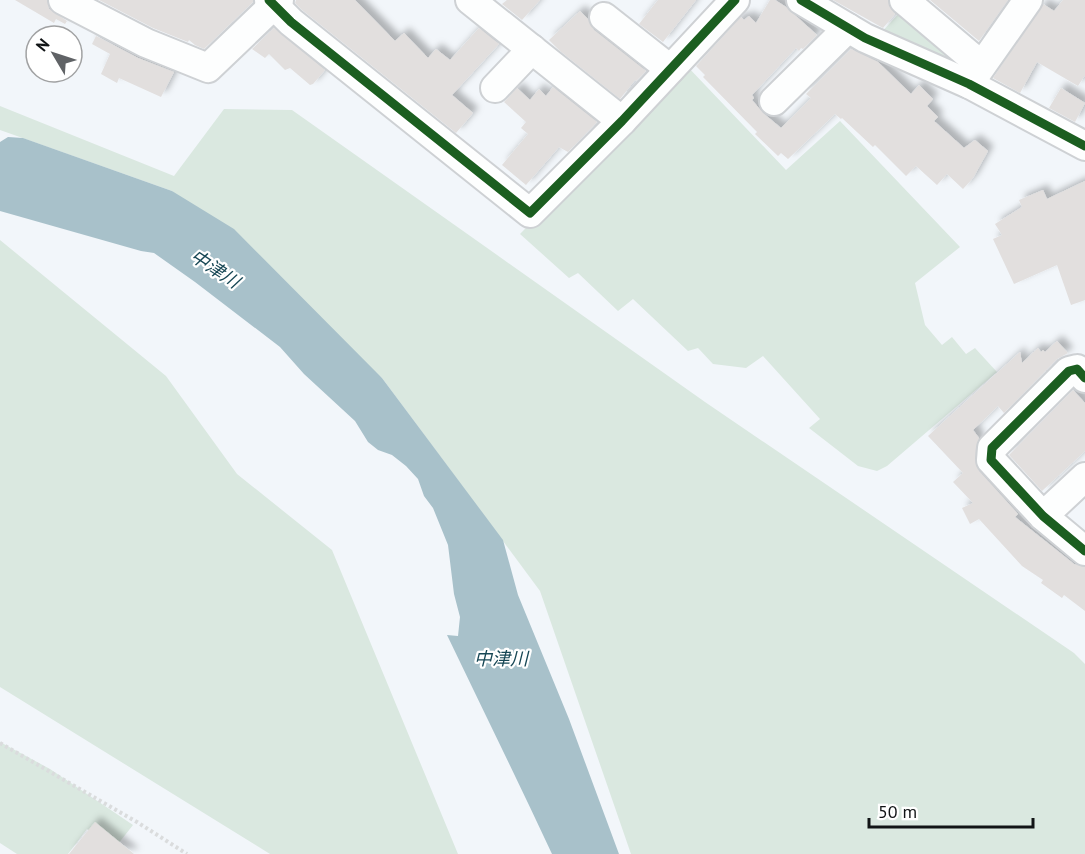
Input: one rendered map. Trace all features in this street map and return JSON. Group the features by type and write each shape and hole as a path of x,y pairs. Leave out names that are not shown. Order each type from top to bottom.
{"street":[{"path":"63,0 146,43 208,68 274,2 291,22 530,213 622,121 735,0"},
{"path":"470,0 622,121"},
{"path":"801,0 865,38 975,75 1083,140"},
{"path":"904,0 975,75"},
{"path":"975,75 1028,0"},
{"path":"604,18 670,69"},
{"path":"786,98 848,28"},
{"path":"495,88 532,49"},
{"path":"1085,378 1077,369 1069,371 993,448 991,460 1043,516 1085,551"},
{"path":"1043,516 1085,477"}],"path":[{"path":"0,743 137,822 187,854"}],"shaded area":[{"path":"902,10 963,62 964,72 878,36"},
{"path":"686,65 786,170 840,121 960,247 915,283 925,325 942,345 952,337 966,354 975,348 997,372 887,466 877,471 858,466 809,428 820,419 763,356 746,368 713,364 698,348 688,351 633,299 618,311 578,273 569,278 520,234"},
{"path":"0,106 174,176 224,109 292,110 705,402 1074,653 1085,664 1085,854 631,854 540,591 382,378 172,191 0,130"},
{"path":"0,240 166,376 237,474 332,550 458,854 270,854 0,687"},
{"path":"0,742 50,769 133,825 114,849 87,829 68,854 17,854 0,843"}],"water":[{"name":"中津川","path":"8,137 23,138 172,191 234,229 382,378 503,540 518,595 569,719 619,854 552,854 447,635 458,636 460,617 454,594 448,545 418,479 392,455 378,450 368,442 355,421 304,374 280,347 154,253 0,211 0,142"}],"building":[{"path":"15,0 47,0 49,9 67,21 65,24 56,19 54,23"},
{"path":"99,0 253,0 253,2 204,49 189,40 188,42 153,28"},
{"path":"296,0 355,0 395,41 404,33 428,58 436,49 450,60 479,28 499,44 452,95 473,113 456,133 302,10 295,3"},
{"path":"507,0 540,0 522,20 502,4"},
{"path":"658,0 696,0 663,42 639,24"},
{"path":"770,0 775,0 786,7 817,35 803,49 799,51 796,48 752,95 754,98 752,100 763,113 781,128 811,98 806,94 851,49 878,62 911,94 919,85 933,99 927,106 938,117 934,121 964,148 975,140 988,151 973,178 963,189 947,174 937,185 916,166 906,176 875,145 873,147 835,114 788,159 781,153 778,156 755,134 757,132 703,77 705,75 696,66 741,17 744,20 749,16 756,23"},
{"path":"833,0 888,0 895,14 883,28"},
{"path":"930,0 1008,0 979,41"},
{"path":"1063,0 1085,0 1085,75 1078,86 1037,62 1020,93 993,78 1043,4 1054,11"},
{"path":"580,11 594,30 646,71 635,80 620,99 549,40"},
{"path":"274,28 325,70 313,84 310,85 290,68 285,70 269,54 265,58 252,49"},
{"path":"96,36 138,58 174,72 161,97 119,78 117,83 101,74 110,54 92,44"},
{"path":"553,87 597,122 568,152 559,147 526,185 502,165 528,134 521,128 526,122 504,102 517,88 530,100 539,89 546,96"},
{"path":"1061,88 1085,103 1075,122 1049,108"},
{"path":"1085,181 1085,300 1071,305 1057,265 1014,284 993,239 1002,235 995,224 1022,207 1019,200 1043,190 1047,199"},
{"path":"1057,341 1068,353 1057,359 1004,413 998,406 973,430 979,438 975,459 979,471 1018,514 1015,517 1074,564 1085,567 1085,611 1064,595 1062,598 1041,583 1043,580 1022,566 979,519 970,524 962,508 973,503 953,482 963,473 928,436 1020,352 1022,363 1038,348 1041,352 1043,350 1045,352"},
{"path":"1073,390 1085,403 1085,451 1042,491 1009,455"},
{"path":"95,822 134,854 69,854"}],"cycle path":[{"path":"269,0 291,22 530,213 622,121 735,0"},
{"path":"801,0 865,38 969,84 1085,146"},
{"path":"1085,378 1077,369 1069,371 992,448 991,460 1043,516 1085,551"}]}
